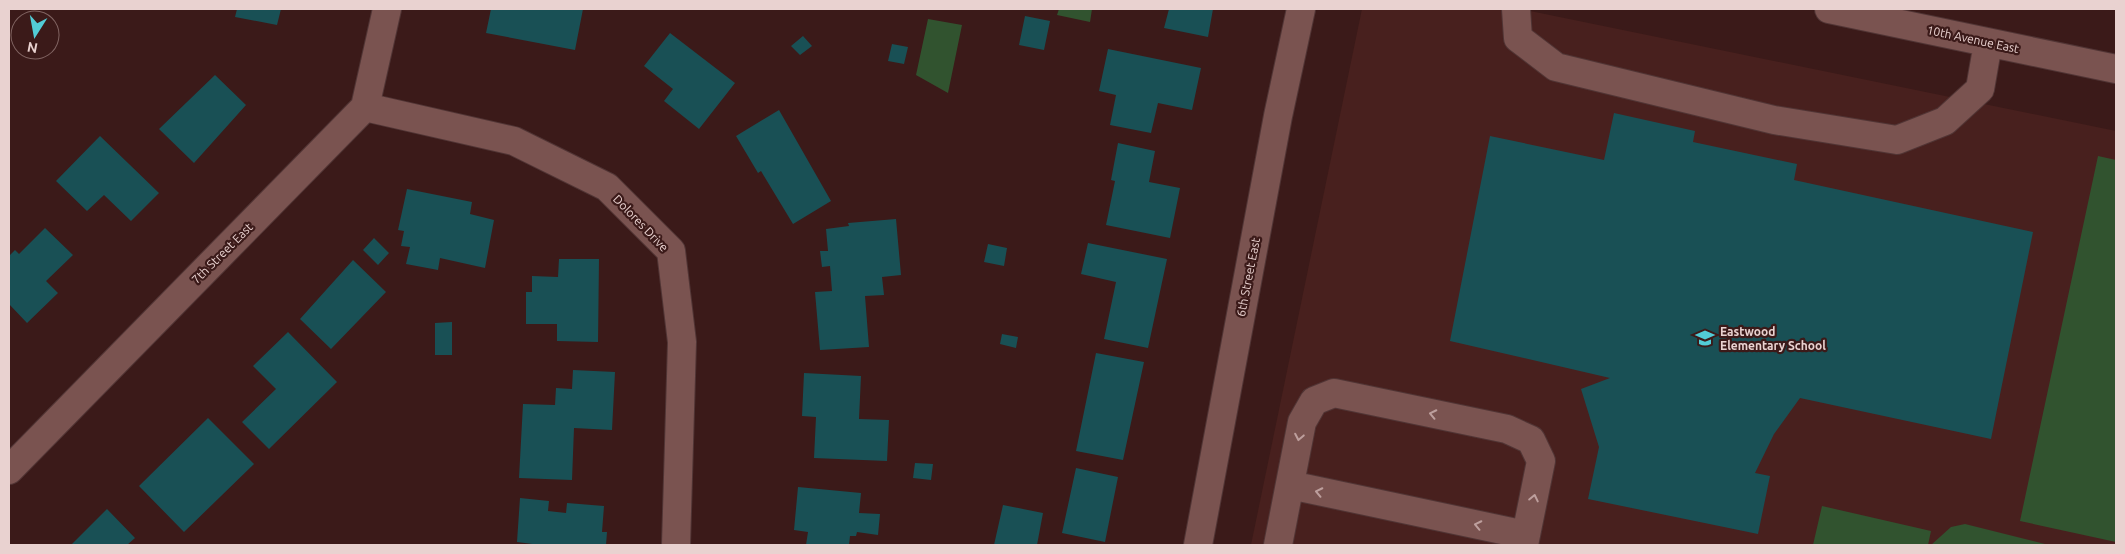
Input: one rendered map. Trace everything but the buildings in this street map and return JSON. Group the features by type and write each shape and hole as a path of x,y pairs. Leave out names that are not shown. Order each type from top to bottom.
{"street":[{"path":"365,107 387,9"},
{"name":"6th Street East","path":"1198,545 1278,116 1301,9"},
{"path":"1516,9 1518,38 1556,67 1774,120 1896,140 1945,121 1980,89 1988,43"},
{"name":"10th Avenue East","path":"1829,9 2116,69"},
{"name":"7th Street East","path":"9,470 365,107"},
{"name":"Dolores Drive","path":"365,107 514,141 607,187 671,251 682,342 676,545"},
{"path":"1278,545 1302,422 1314,401 1334,393 1507,429 1531,440 1542,461 1525,540 1290,486"}],"shaded area":[{"name":"Eastwood Elementary School","path":"1362,9 1520,9 2116,131 2116,545 1251,545"}],"green space":[{"path":"1059,9 1092,9 1090,22 1057,15"},
{"path":"928,19 962,25 948,93 916,75"},
{"path":"2098,156 2116,160 2116,542 2020,521"},
{"path":"1822,506 1931,531 1928,545 1813,545"},
{"path":"1965,524 2049,545 1931,545 1951,527"}],"place":[{"name":"Eastwood Elementary School","path":"1705,338"}]}
